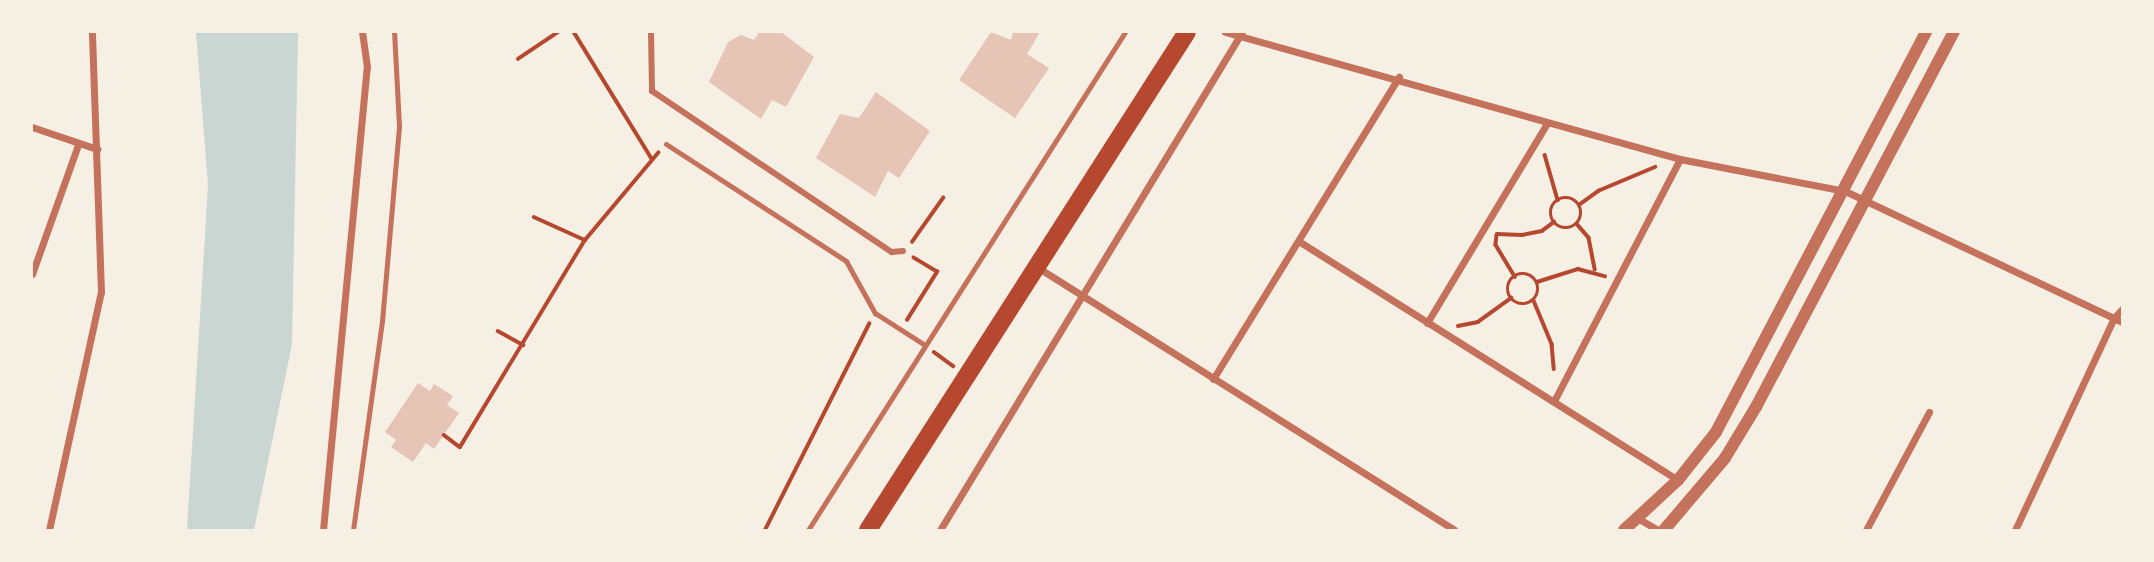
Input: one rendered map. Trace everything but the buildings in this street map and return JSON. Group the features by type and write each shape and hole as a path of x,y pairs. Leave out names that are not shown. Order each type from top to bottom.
{"highway":[{"path":"868,530 1187,32"}],"street":[{"path":"49,530 101,292 92,32"},
{"path":"323,530 367,67 362,32"},
{"path":"651,32 652,91 892,252 903,251"},
{"path":"1225,32 1241,33 1399,77 1547,123 1680,159 1845,191 2123,322"},
{"path":"1625,530 1678,480 1716,432 1845,191 1926,32"},
{"path":"1664,530 1725,458 1756,407 1954,32"},
{"path":"940,530 1241,33"},
{"path":"1213,379 1300,242 1399,77"},
{"path":"1427,323 1547,123"},
{"path":"32,127 78,145 97,149"},
{"path":"32,274 78,145"},
{"path":"1554,401 1680,159"},
{"path":"1300,242 1678,480"},
{"path":"1036,266 1454,530"},
{"path":"2015,530 2114,318 2123,309"},
{"path":"1866,530 1929,412"},
{"path":"1639,519 1658,530"}],"lane":[{"path":"353,530 383,321 399,126 394,32"},
{"path":"808,530 1125,32"},
{"path":"666,144 846,261 875,313 925,345"}],"path":[{"path":"518,59 558,32"},
{"path":"574,32 652,159"},
{"path":"1547,123 1545,165 1558,200"},
{"path":"444,435 460,447 585,240 666,144"},
{"path":"1580,205 1625,178 1680,159"},
{"path":"901,331 937,272 903,251 943,198"},
{"path":"1572,198 1580,205 1582,215 1577,224 1562,228 1554,222 1552,208 1558,200 1572,198"},
{"path":"534,217 585,240"},
{"path":"1486,228 1497,234 1532,233 1554,222"},
{"path":"1577,224 1589,238 1595,270"},
{"path":"1497,234 1496,245 1515,277"},
{"path":"1534,301 1524,305 1511,298 1508,289 1515,277 1524,274 1537,282 1578,269 1595,270 1616,282"},
{"path":"1537,282 1534,301 1552,344 1554,401"},
{"path":"1427,323 1455,327 1478,322 1511,298"},
{"path":"765,530 875,313"},
{"path":"498,331 523,345"},
{"path":"925,345 966,376"}],"shaded area":[{"path":"196,32 298,32 292,344 254,530 187,530 208,185"}]}
